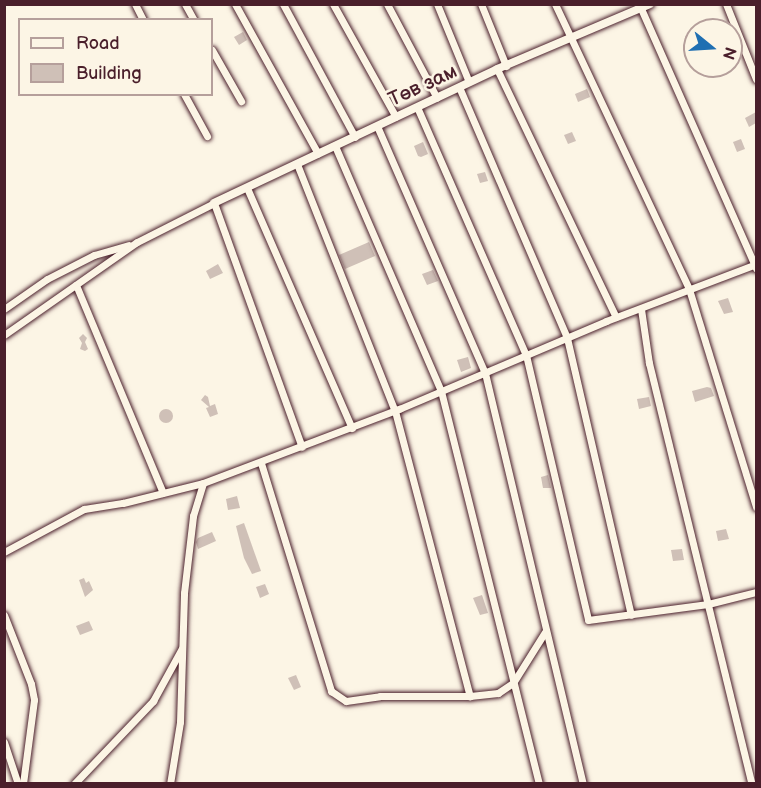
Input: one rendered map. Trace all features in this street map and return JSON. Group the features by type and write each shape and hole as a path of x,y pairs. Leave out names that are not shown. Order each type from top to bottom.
{"street":[{"path":"135,4 142,18"},
{"path":"185,4 193,18"},
{"path":"235,4 318,154"},
{"path":"283,4 355,137"},
{"path":"333,4 396,117"},
{"path":"387,4 437,98"},
{"path":"437,4 469,82"},
{"path":"481,4 501,67 616,317"},
{"path":"555,4 689,290 756,507"},
{"name":"Төв зам","path":"214,203 501,67 570,39 640,6 650,4"},
{"path":"726,4 756,79"},
{"path":"4,552 84,509 163,494 261,464 395,411 616,317 756,265 640,6"},
{"path":"213,52 241,101"},
{"path":"459,87 567,338 631,615"},
{"path":"185,96 207,136"},
{"path":"417,107 526,355 588,620 708,604 756,592"},
{"path":"377,126 484,373 544,632 583,783"},
{"path":"335,146 441,391 539,783"},
{"path":"297,164 395,411 470,696"},
{"path":"247,188 352,428"},
{"path":"4,335 137,242 214,203 302,447"},
{"path":"4,309 47,279 94,255 137,242"},
{"path":"76,285 163,494"},
{"path":"641,309 650,363 752,783"},
{"path":"261,464 331,691 346,701 380,696 470,696 498,693 513,683 544,632"},
{"path":"171,783 180,722 184,593 192,527 203,483"},
{"path":"4,615 31,684 34,700 21,783"},
{"path":"74,783 153,701 183,645"},
{"path":"4,742 21,783"}],"building":[{"path":"243,32 247,40 239,45 234,37"},
{"path":"587,89 590,97 578,102 575,94"},
{"path":"756,112 756,123 749,127 745,118"},
{"path":"572,132 576,141 568,144 564,135"},
{"path":"741,139 745,149 737,152 733,142"},
{"path":"423,142 428,154 421,157 418,156 414,146"},
{"path":"485,172 488,181 480,183 477,174"},
{"path":"369,242 375,256 345,269 339,255"},
{"path":"218,264 223,273 210,279 206,271"},
{"path":"433,270 438,281 427,285 422,274"},
{"path":"728,298 733,312 724,314 718,301"},
{"path":"83,334 87,338 85,342 88,349 85,351 80,349 82,343 79,338"},
{"path":"468,357 471,368 461,372 457,360"},
{"path":"711,388 714,396 695,402 692,391"},
{"path":"205,395 208,397 210,406 215,404 218,414 210,417 206,408 209,407 201,400"},
{"path":"649,397 651,406 639,409 637,399"},
{"path":"166,409 171,411 173,416 171,421 166,423 161,421 159,416 161,411"},
{"path":"548,475 551,488 543,488 541,477"},
{"path":"237,496 240,508 228,510 226,499"},
{"path":"244,523 261,571 252,574 244,558 236,526"},
{"path":"726,529 729,539 718,541 716,531"},
{"path":"212,532 216,541 198,549 196,542 198,538"},
{"path":"682,549 684,560 673,561 671,550"},
{"path":"84,578 86,583 89,581 93,590 85,597 79,580"},
{"path":"265,584 269,594 260,598 256,587"},
{"path":"482,595 488,613 480,615 473,598"},
{"path":"89,621 93,630 80,635 76,626"},
{"path":"296,675 301,687 294,690 288,678"}]}
